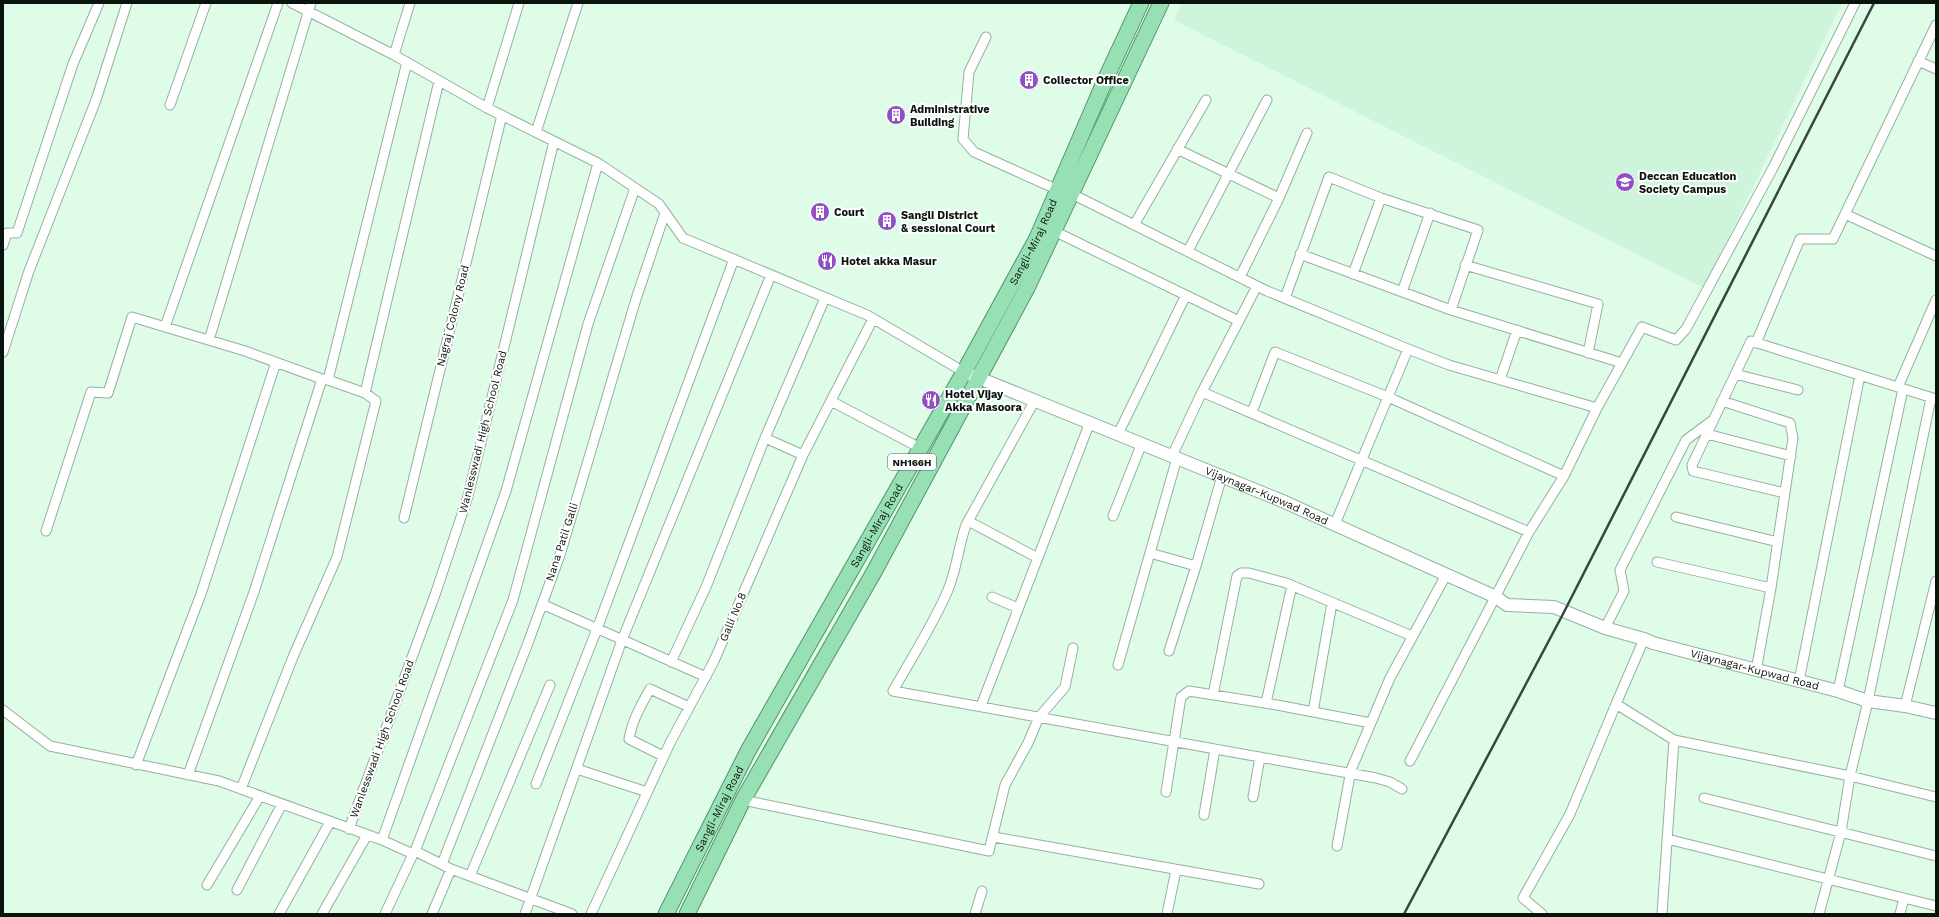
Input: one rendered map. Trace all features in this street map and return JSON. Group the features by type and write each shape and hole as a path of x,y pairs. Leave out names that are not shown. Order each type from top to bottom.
{"highway":[{"name":"Sangli-Miraj Road","path":"687,914 743,800 874,572 1027,288 1054,231 1065,192 1106,78 1141,3"},
{"name":"Sangli-Miraj Road","path":"666,914 748,751 964,372 1037,238 1065,192 1161,3"}],"street":[{"path":"3,245 7,233 17,233 73,64 99,3"},
{"path":"3,352 29,271 96,100 127,3"},
{"path":"170,105 206,3"},
{"path":"165,327 278,3"},
{"path":"292,3 406,62 487,108 598,163 659,204 682,238 873,319 964,372"},
{"path":"209,340 311,3"},
{"path":"394,56 410,3"},
{"path":"487,108 519,3"},
{"path":"536,132 578,3"},
{"path":"1410,761 1529,532 1564,476 1597,408 1642,327 1676,340 1686,329 1774,166 1855,3"},
{"path":"1756,343 1800,240 1833,239 1936,25"},
{"path":"986,37 970,72 963,139 974,152 1065,192 1257,286 1408,349 1449,365 1597,408"},
{"path":"1918,61 1936,68"},
{"path":"188,775 254,592 325,380 406,62"},
{"path":"365,393 439,81"},
{"path":"1134,225 1206,100"},
{"path":"1188,251 1267,100"},
{"name":"Nagraj Colony Road","path":"404,518 502,115"},
{"path":"1240,277 1279,198 1307,133"},
{"name":"Wanlesswadi High School Road","path":"349,829 436,592 468,496 554,141"},
{"path":"1177,150 1229,173 1279,198"},
{"path":"382,840 506,491 598,163"},
{"path":"1285,298 1329,177 1381,198 1478,230 1451,310"},
{"path":"385,914 414,853 513,600 588,324 635,188"},
{"path":"1353,274 1381,198"},
{"name":"Nana Patil Galli","path":"442,864 560,555 634,306 665,213"},
{"path":"1402,292 1430,213"},
{"path":"1846,214 1936,256"},
{"path":"1054,231 1239,320"},
{"path":"1300,254 1451,310 1622,363"},
{"path":"536,784 598,629 734,259"},
{"path":"1465,265 1598,304 1588,353"},
{"path":"525,914 622,640 771,275"},
{"path":"1118,665 1150,553 1175,457 1202,392 1257,286"},
{"path":"1118,434 1186,295"},
{"path":"671,662 706,587 765,438 825,298"},
{"path":"1838,691 1900,388 1936,300"},
{"path":"46,531 91,392 108,393 132,318 209,340 276,362 365,393 376,401 337,557 293,657 241,789"},
{"name":"Galli No.8","path":"591,914 663,756 714,661 803,455 873,319"},
{"path":"1500,380 1518,330"},
{"path":"1785,493 1693,471 1692,465 1751,342 1933,398 1868,701 1850,776 1841,832 1827,879 1819,914"},
{"path":"1336,524 1408,349"},
{"path":"1252,412 1275,352 1388,397 1564,476"},
{"path":"136,765 201,594 276,362"},
{"name":"Vijaynagar-Kupwad Road","path":"964,372 1090,422 1336,524 1496,597 1507,604 1554,607 1575,618 1653,643 1756,671 1838,691 1868,701 1905,706 1936,713"},
{"path":"1735,374 1798,390"},
{"path":"1800,681 1860,375"},
{"path":"1202,392 1252,412 1529,532"},
{"path":"1035,400 968,521 959,546 957,566 947,592 893,691 1351,774 1390,782 1402,789"},
{"path":"831,401 920,448"},
{"path":"1722,401 1790,423 1794,438 1772,588 1756,671"},
{"path":"1604,628 1624,591 1620,570 1686,440 1714,419"},
{"path":"981,706 1090,422"},
{"path":"1707,434 1791,456"},
{"path":"765,438 803,455"},
{"path":"1113,516 1142,444"},
{"path":"1169,651 1196,566 1222,476"},
{"path":"1676,517 1778,542"},
{"path":"968,521 1038,558"},
{"path":"1150,553 1196,566"},
{"path":"1657,562 1772,588"},
{"path":"1213,695 1237,576 1241,573 1249,573 1292,586 1412,636"},
{"path":"1337,846 1351,774 1371,723 1390,678 1446,575"},
{"path":"1905,706 1936,581"},
{"path":"1266,703 1292,586"},
{"path":"992,597 1018,608"},
{"path":"1313,712 1332,603"},
{"path":"542,604 706,677"},
{"path":"1542,914 1523,898 1570,814 1644,639"},
{"path":"743,800 990,851 1005,785 1028,743 1040,717 1065,687 1073,648"},
{"path":"470,876 550,685"},
{"path":"663,756 628,739 631,727 650,689 690,707"},
{"path":"1166,792 1181,697 1189,691 1266,703 1371,723"},
{"path":"1616,704 1674,740 1850,776 1936,797"},
{"path":"3,710 50,746 219,781 382,840 451,869 572,914"},
{"path":"1662,914 1674,740"},
{"path":"1204,815 1215,749"},
{"path":"1253,797 1260,757"},
{"path":"577,769 647,792"},
{"path":"207,885 260,796"},
{"path":"1704,798 1936,856"},
{"path":"237,890 282,804"},
{"path":"279,914 330,822"},
{"path":"322,914 367,835"},
{"path":"994,837 1259,884"},
{"path":"1667,839 1936,906"},
{"path":"432,914 451,869"},
{"path":"1167,914 1176,870"},
{"path":"975,914 982,891"},
{"path":"1900,914 1904,898"}],"shaded area":[{"name":"Deccan Education Society Campus","path":"1182,3 1842,3 1704,288 1174,20"}],"railway":[{"path":"1404,914 1563,614 1874,3"}],"place":[{"name":"Collector Office","path":"1029,80"},
{"name":"Administrative Building","path":"896,115"},
{"name":"Deccan Education Society Campus","path":"1625,182"},
{"name":"Court","path":"820,212"},
{"name":"Sangli District & sessional Court","path":"887,221"},
{"name":"Hotel akka Masur","path":"827,261"},
{"name":"Hotel Vijay Akka Masoora","path":"931,400"}]}
